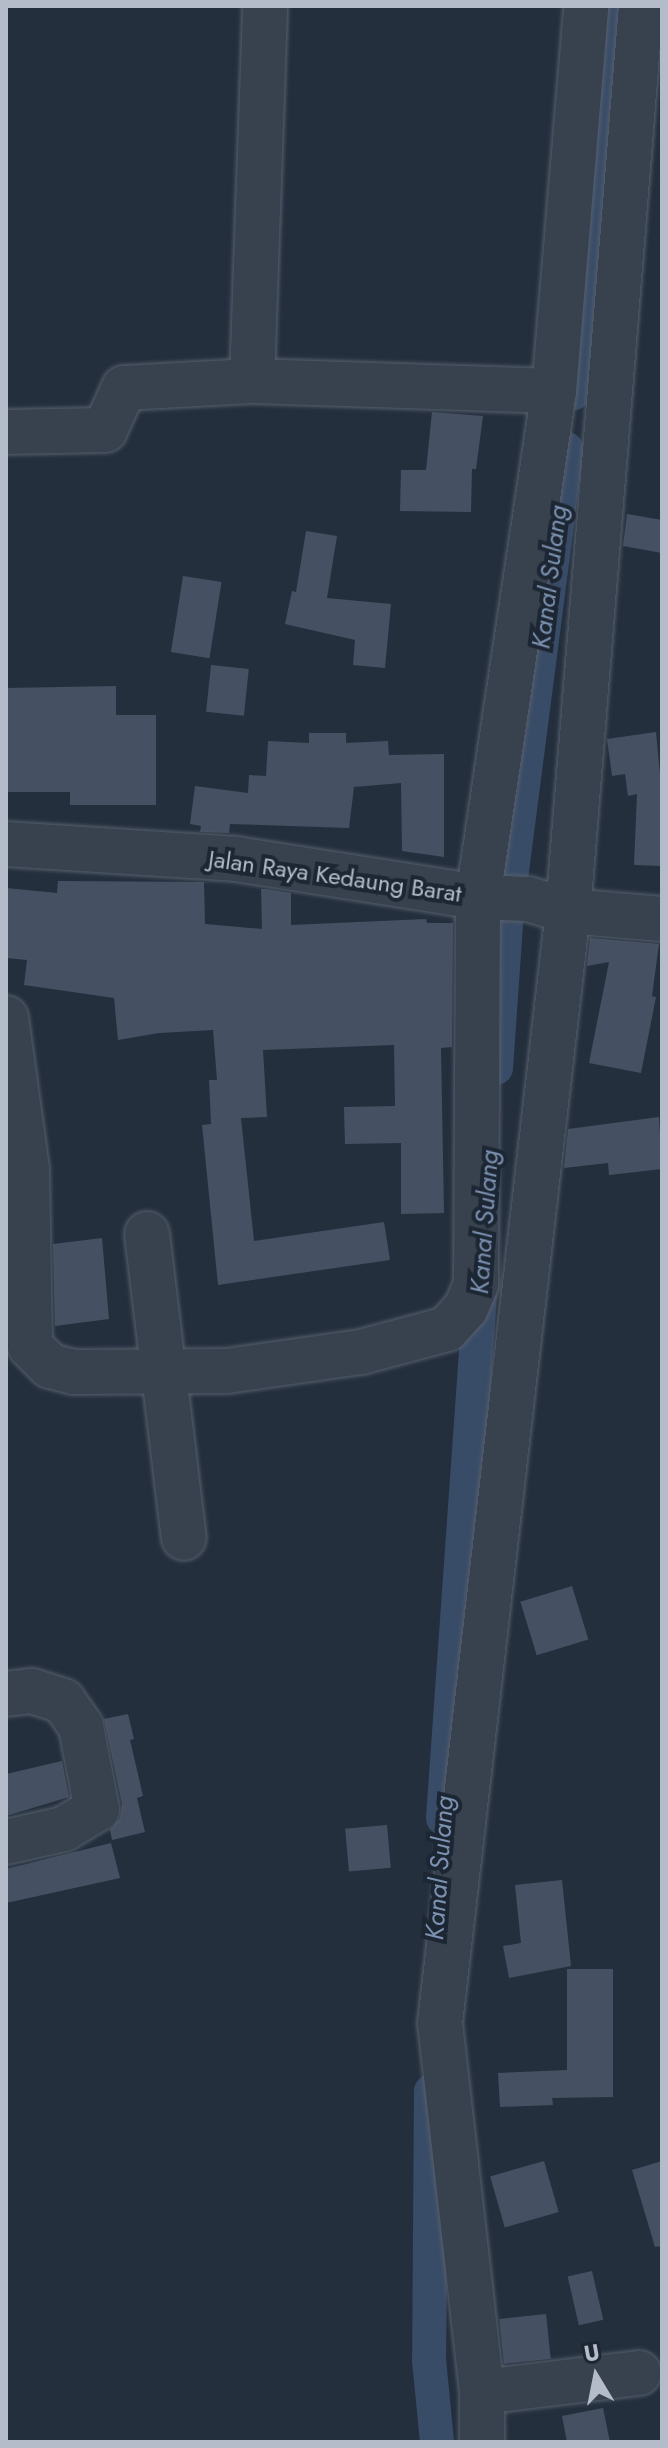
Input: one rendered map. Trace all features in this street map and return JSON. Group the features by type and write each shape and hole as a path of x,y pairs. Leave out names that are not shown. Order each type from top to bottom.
{"street":[{"path":"252,381 265,6"},
{"path":"6,1018 27,1169 30,1346 50,1366 74,1372 227,1371 361,1352 447,1329 466,1308 476,1284 499,898 554,391 586,6"},
{"path":"482,2442 482,2392 440,2023 568,911 641,6"},
{"path":"6,432 105,430 124,388 252,381 554,391"},
{"name":"Jalan Raya Kedaung Barat","path":"6,844 236,859 568,911 662,919"},
{"path":"147,1234 184,1538"},
{"path":"6,1694 32,1691 63,1701 81,1727 97,1809 64,1829 6,1842"},
{"path":"482,2392 639,2373"}],"building":[{"path":"432,412 483,416 476,469 472,469 471,512 400,511 401,470 426,470"},
{"path":"627,514 662,520 662,553 623,546"},
{"path":"306,531 337,536 327,598 391,604 385,668 353,665 355,640 285,624 292,591 296,592"},
{"path":"183,576 222,582 209,658 171,652"},
{"path":"211,665 249,669 244,716 206,712"},
{"path":"116,686 116,715 156,715 156,805 70,805 70,792 6,792 6,688"},
{"path":"656,732 662,796 662,866 634,865 637,794 628,796 625,774 612,776 607,739"},
{"path":"309,733 346,733 346,743 388,741 389,755 444,754 444,857 402,851 401,783 354,787 349,828 230,824 229,833 200,832 201,826 190,824 195,786 248,793 249,775 266,776 268,741 309,743"},
{"path":"58,881 204,882 205,924 262,929 261,889 291,893 291,925 426,919 427,923 453,923 452,1047 441,1048 444,1213 401,1214 401,1143 345,1144 344,1107 395,1106 394,1045 263,1050 267,1117 241,1118 254,1241 384,1222 390,1260 218,1285 202,1125 211,1124 209,1080 217,1080 213,1030 159,1033 118,1040 114,998 24,985 27,960 6,958 6,888 57,893"},
{"path":"590,938 659,944 652,996 656,997 641,1073 589,1063 609,962 587,966"},
{"path":"659,1117 662,1169 609,1175 608,1163 564,1168 568,1129"},
{"path":"102,1238 109,1319 55,1326 53,1244"},
{"path":"572,1586 588,1640 537,1655 520,1602"},
{"path":"128,1714 134,1739 130,1740 143,1796 137,1798 145,1832 112,1840 110,1830 120,1818 122,1804 104,1719"},
{"path":"62,1761 69,1797 6,1816 6,1774"},
{"path":"387,1825 391,1868 349,1871 345,1829"},
{"path":"111,1843 120,1878 6,1903 6,1869"},
{"path":"562,1880 571,1966 509,1978 503,1946 521,1943 515,1885"},
{"path":"567,1969 613,1969 613,2097 552,2098 553,2105 500,2107 498,2073 567,2070"},
{"path":"544,2161 559,2212 505,2227 490,2176"},
{"path":"662,2161 662,2246 655,2247 632,2170"},
{"path":"592,2271 603,2320 579,2325 568,2277"},
{"path":"546,2314 551,2359 504,2364 499,2319"},
{"path":"603,2408 610,2442 567,2442 562,2416"}],"waterway":[{"name":"Kanal Sulang","path":"574,393 585,304 611,6"},
{"name":"Kanal Sulang","path":"496,1068 507,909 567,449"},
{"name":"Kanal Sulang","path":"443,1818 481,1281"},
{"name":"Kanal Sulang","path":"431,2091 429,2360 437,2442"}]}
